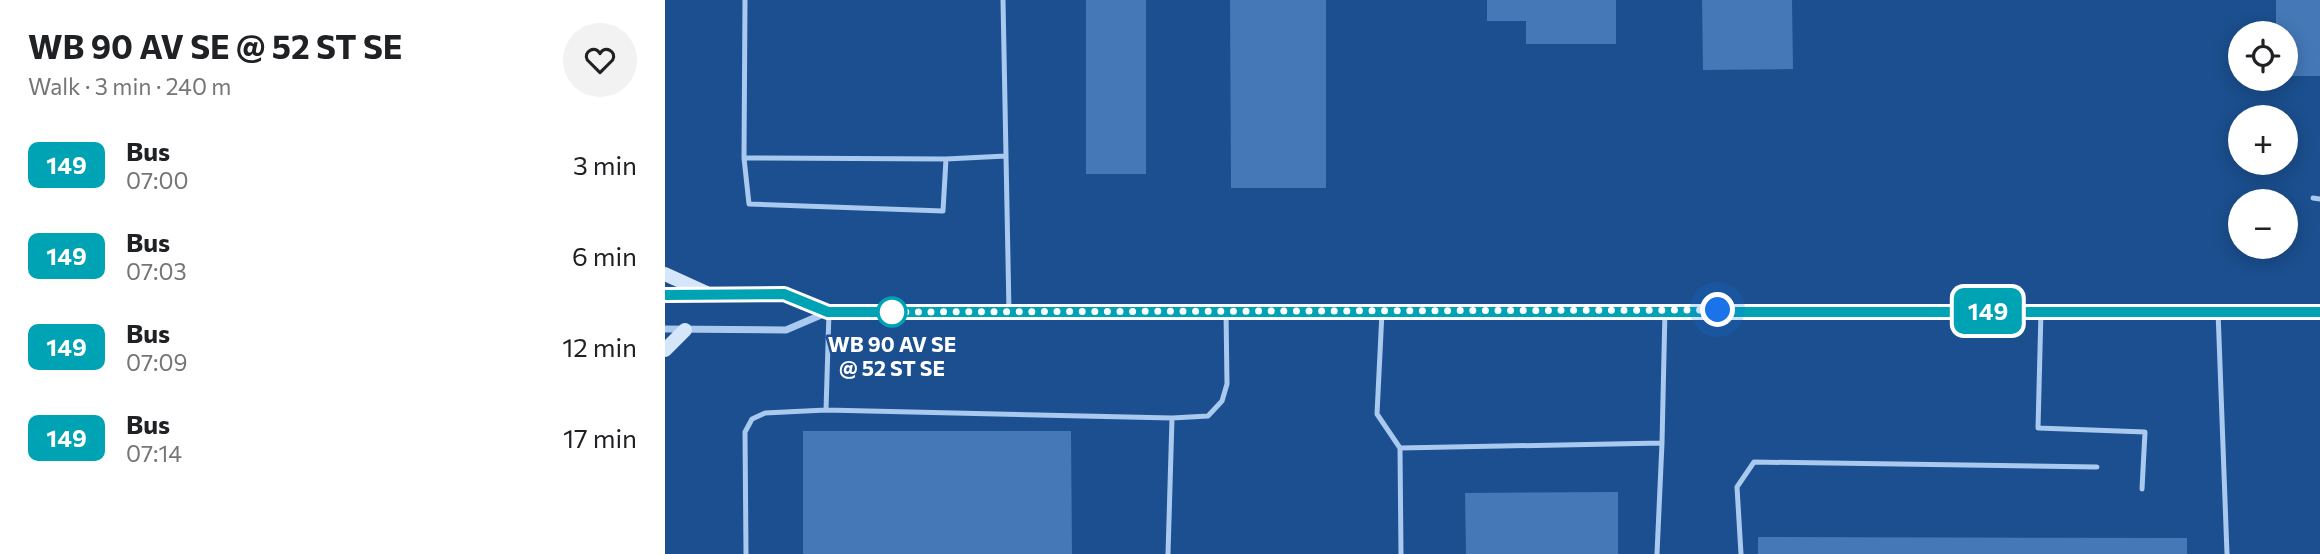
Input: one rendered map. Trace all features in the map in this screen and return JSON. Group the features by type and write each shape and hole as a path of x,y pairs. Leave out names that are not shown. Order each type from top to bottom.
{"main road":[{"path":"665,274 709,294"},
{"path":"665,350 685,330"}],"street":[{"path":"665,295 784,294 828,312 2320,312"},
{"path":"665,329 786,330 828,312"}],"lane":[{"path":"745,0 744,158 750,204 943,211 946,159"},
{"path":"1003,0 1009,312"},
{"path":"744,158 946,159 1006,156"},
{"path":"1657,554 1665,310"},
{"path":"746,554 745,432 752,419 765,413 826,411 1172,418 1208,416 1222,401 1227,384 1226,311"},
{"path":"2041,311 2038,428 2145,432 2142,489"},
{"path":"2218,311 2227,554"},
{"path":"826,411 828,312"},
{"path":"1382,312 1377,414 1400,448 1401,554"},
{"path":"1168,554 1172,418"},
{"path":"1400,448 1662,443"},
{"path":"1741,554 1737,487 1754,462 2097,467"}],"building":[{"path":"1086,0 1146,0 1146,174 1086,174"},
{"path":"1230,0 1326,0 1326,188 1231,188"},
{"path":"1487,0 1616,0 1616,44 1526,44 1526,21 1487,21"},
{"path":"1702,0 1792,0 1793,69 1703,70"},
{"path":"2276,0 2320,0 2320,76 2298,76 2298,21 2276,21"},
{"path":"803,431 1071,431 1072,554 803,554"},
{"path":"1618,492 1618,554 1466,554 1465,493"},
{"path":"1758,537 2187,538 2187,554 1758,554"}],"bus line":[{"name":"149","path":"665,295 784,294 828,312 2320,312"}],"place":[{"name":"WB 90 AV SE @ 52 ST SE","path":"892,312"}],"route":[{"path":"892,312 880,312 1718,310"}]}
